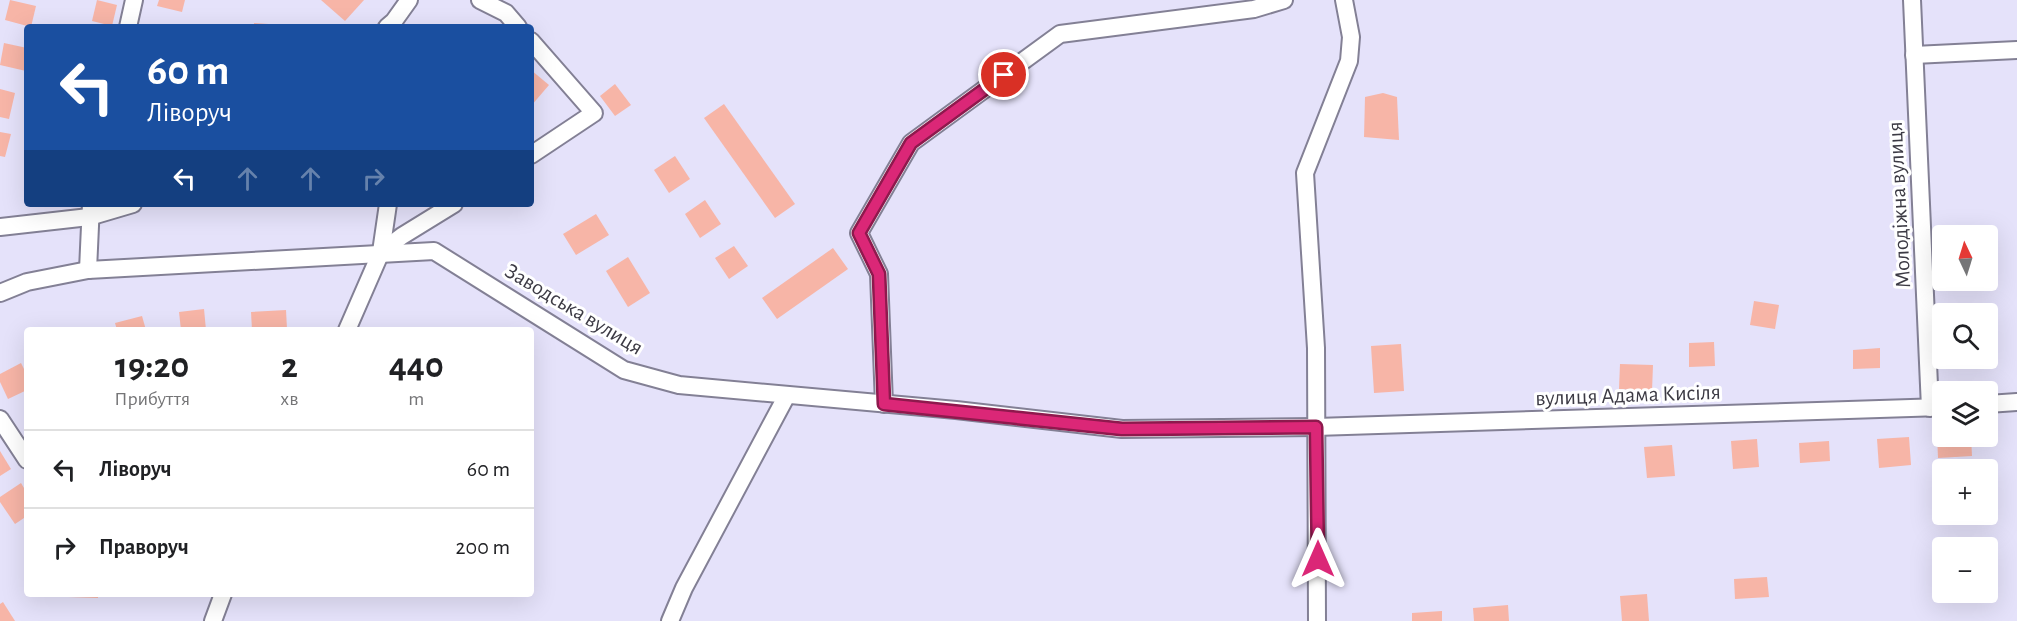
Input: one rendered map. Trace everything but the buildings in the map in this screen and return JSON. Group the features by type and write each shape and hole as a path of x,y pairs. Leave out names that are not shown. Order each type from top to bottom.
{"street":[{"path":"129,24 135,0"},
{"path":"393,24 409,0"},
{"path":"480,0 506,13 515,24"},
{"path":"889,404 879,274 859,233 911,143 1060,34 1254,9 1284,0"},
{"path":"1317,621 1316,348 1305,173 1349,61 1351,37 1344,0"},
{"name":"Молодіжна вулиця","path":"1912,0 1934,381"},
{"path":"534,44 594,113 534,153"},
{"path":"1914,55 2017,51"},
{"path":"0,227 112,207"},
{"path":"348,327 381,252 388,207"},
{"path":"381,252 449,207"},
{"path":"88,270 90,210"},
{"name":"Заводська вулиця","path":"0,293 27,282 88,270 381,252 435,251 624,370 680,385 889,404"},
{"path":"670,621 684,588 787,395"},
{"path":"1998,403 2017,402"},
{"name":"вулиця Адама Кисіля","path":"889,404 1122,429 1316,427 1932,407"},
{"path":"0,419 24,455"},
{"path":"213,621 222,597"}],"route":[{"path":"1004,75 911,143 859,233 879,274 884,404 1122,429 1316,427 1318,559"}]}
